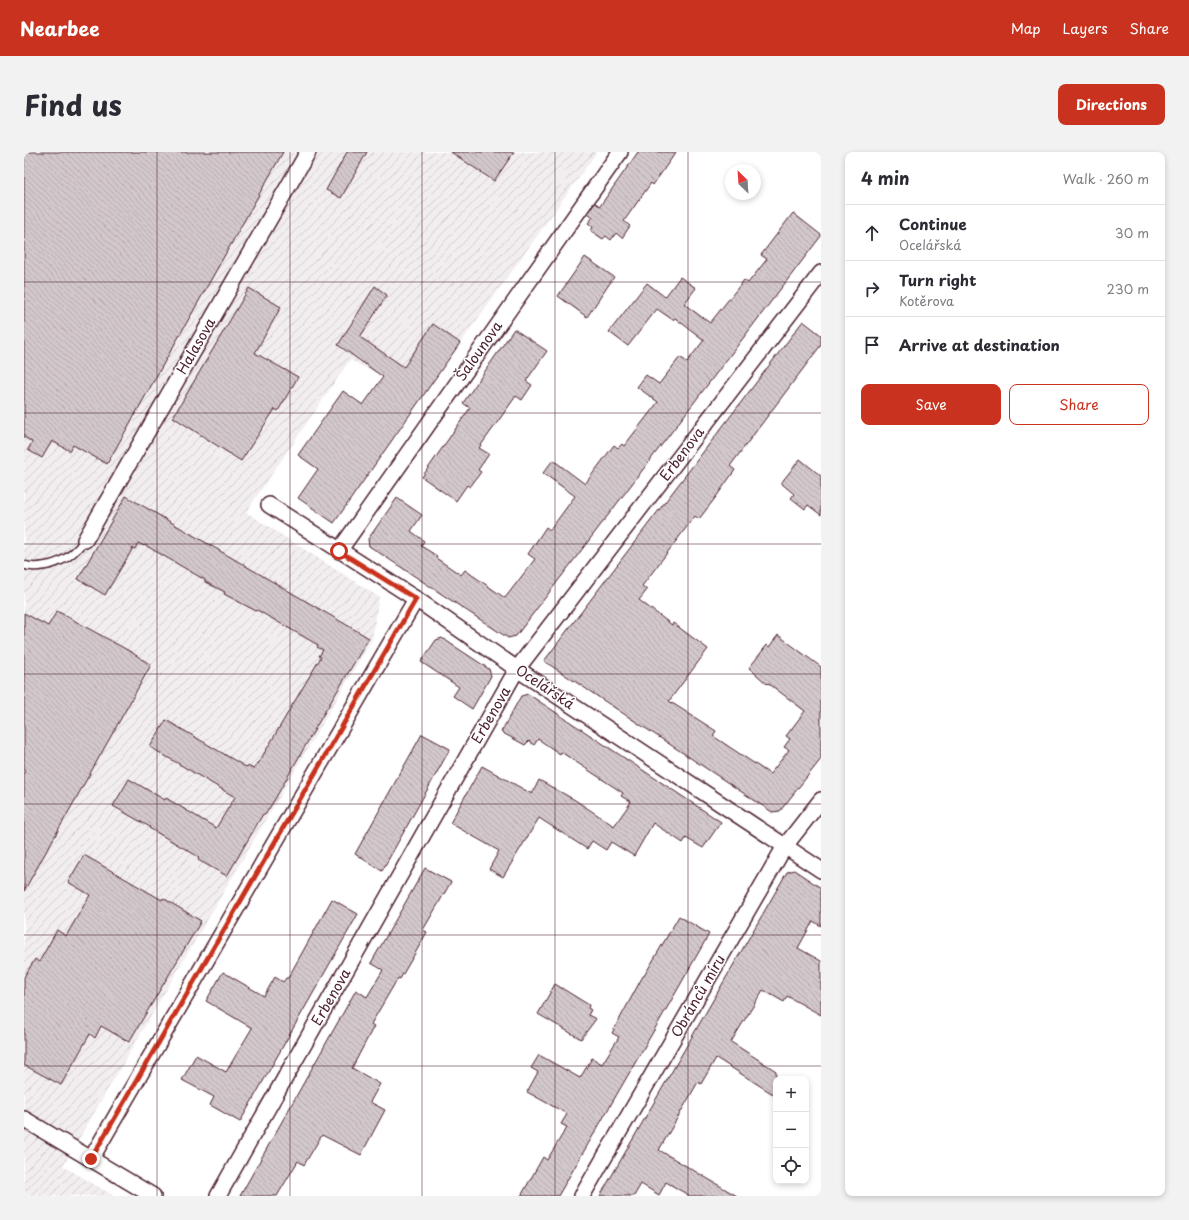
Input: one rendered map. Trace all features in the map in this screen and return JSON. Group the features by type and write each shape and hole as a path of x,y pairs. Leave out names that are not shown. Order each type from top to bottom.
{"street":[{"name":"Halasova","path":"86,540 308,152"},
{"name":"Šalounova","path":"339,551 620,152"},
{"name":"Erbenova","path":"218,1196 517,669 821,272"},
{"name":"Ocelářská","path":"269,505 416,599 517,669 821,870"},
{"path":"91,1159 416,599"},
{"name":"Obránců míru","path":"582,1196 785,846 821,800"},
{"path":"24,1119 153,1196"}],"lane":[{"path":"24,566 38,567 65,559 86,540"}],"shaded area":[{"path":"24,152 597,152 419,401 379,374 350,360 246,512 379,597 372,639 63,1166 114,1196 24,1196"}],"building":[{"path":"24,152 283,152 107,464 73,445 70,451 52,441 42,458 28,450 32,442 24,437"},
{"path":"347,152 367,152 341,198 326,190"},
{"path":"451,152 514,152 494,181"},
{"path":"638,152 676,152 653,185 651,183 624,221 630,226 622,238 616,233 611,240 606,236 603,239 591,231 593,227 588,223 593,217 588,213 595,203 600,206"},
{"path":"793,213 821,236 516,636 508,638 369,546 368,539 397,498 422,515 411,531 424,541 421,546 437,556 436,558 461,575 465,570 505,598 535,559 528,554 546,527 550,530 575,496 543,473 553,460 585,484 614,445 618,448 622,444 624,446 658,402 637,387 646,375 659,384 680,357 687,362 704,340 675,318 673,320 657,309 628,346 609,332 647,283 665,297 680,277 696,288 684,304 710,323 744,280 748,283 767,259 761,255"},
{"path":"585,257 614,277 587,317 558,296"},
{"path":"375,286 387,295 360,337 404,367 433,324 460,343 334,523 298,498 318,469 298,455 343,391 363,405 383,377 338,345"},
{"path":"249,288 281,307 255,353 298,377 278,411 275,409 241,461 173,417"},
{"path":"803,321 821,335 821,345 730,466 735,470 716,497 699,519 695,516 642,586 647,590 639,600 672,625 673,623 708,649 669,701 716,731 713,736 770,774 789,750 784,747 790,739 786,736 805,711 768,683 767,684 749,668 767,645 769,647 778,635 821,667 821,759 780,811 772,812 544,661"},
{"path":"514,329 547,351 526,381 532,385 522,400 516,396 479,448 489,454 478,470 481,472 470,487 467,485 456,501 422,477 470,408 463,403"},
{"path":"800,459 821,476 821,515 808,505 805,509 791,498 794,494 781,483"},
{"path":"126,496 369,638 275,799 265,815 263,814 227,876 198,860 199,857 113,806 129,779 165,800 166,798 216,828 235,797 150,747 166,720 246,767 247,766 254,769 321,657 319,656 323,650 317,647 318,645 257,610 256,611 224,594 225,592 205,582 205,580 145,545 144,546 138,543 135,549 133,548 105,595 78,579"},
{"path":"57,611 131,652 151,665 24,891 24,613 48,626"},
{"path":"442,638 489,669 491,676 472,709 453,696 459,687 421,662 436,640"},
{"path":"528,694 721,822 703,848 686,838 683,843 653,823 634,856 611,842 606,850 592,841 587,849 539,818 503,877 489,869 499,851 450,823 482,766 532,794 539,780 575,800 614,826 631,802 621,796 623,793 561,752 560,754 538,739 534,745 529,741 525,745 501,732 521,696"},
{"path":"422,734 450,749 382,871 355,854"},
{"path":"84,855 162,900 163,898 201,921 129,1042 101,1026 95,1038 90,1034 61,1085 24,1065 24,977 35,959 39,962 57,930 66,936 90,895 68,882"},
{"path":"425,868 451,882 423,930 427,932 417,950 400,979 398,978 371,1024 374,1026 352,1068 380,1084 370,1102 385,1110 361,1155 322,1135 304,1165 298,1161 277,1196 240,1196 356,990 367,997 383,970 371,963"},
{"path":"794,870 821,888 821,926 813,921 798,948 821,961 821,1015 787,996 784,1002 763,990 731,1042 776,1071 776,1076 773,1076 773,1094 716,1058 701,1084 698,1082 659,1150 737,1196 690,1196 666,1182 659,1195 641,1184 634,1196 600,1196 787,872"},
{"path":"332,899 358,914 240,1122 210,1105 214,1097 182,1080 196,1055 226,1072 252,1028 206,1001 223,972 264,996 275,977 283,982 286,978 288,978"},
{"path":"679,916 709,934 558,1196 521,1196 543,1157 547,1160 567,1127 561,1124 567,1114 527,1092 538,1072 531,1068 539,1055 580,1078 592,1058 602,1064 619,1037 612,1033 643,976"},
{"path":"555,984 589,1005 588,1008 591,1010 588,1015 596,1019 581,1039 538,1014"}],"route":[{"path":"91,1159 416,599 339,551"}]}
